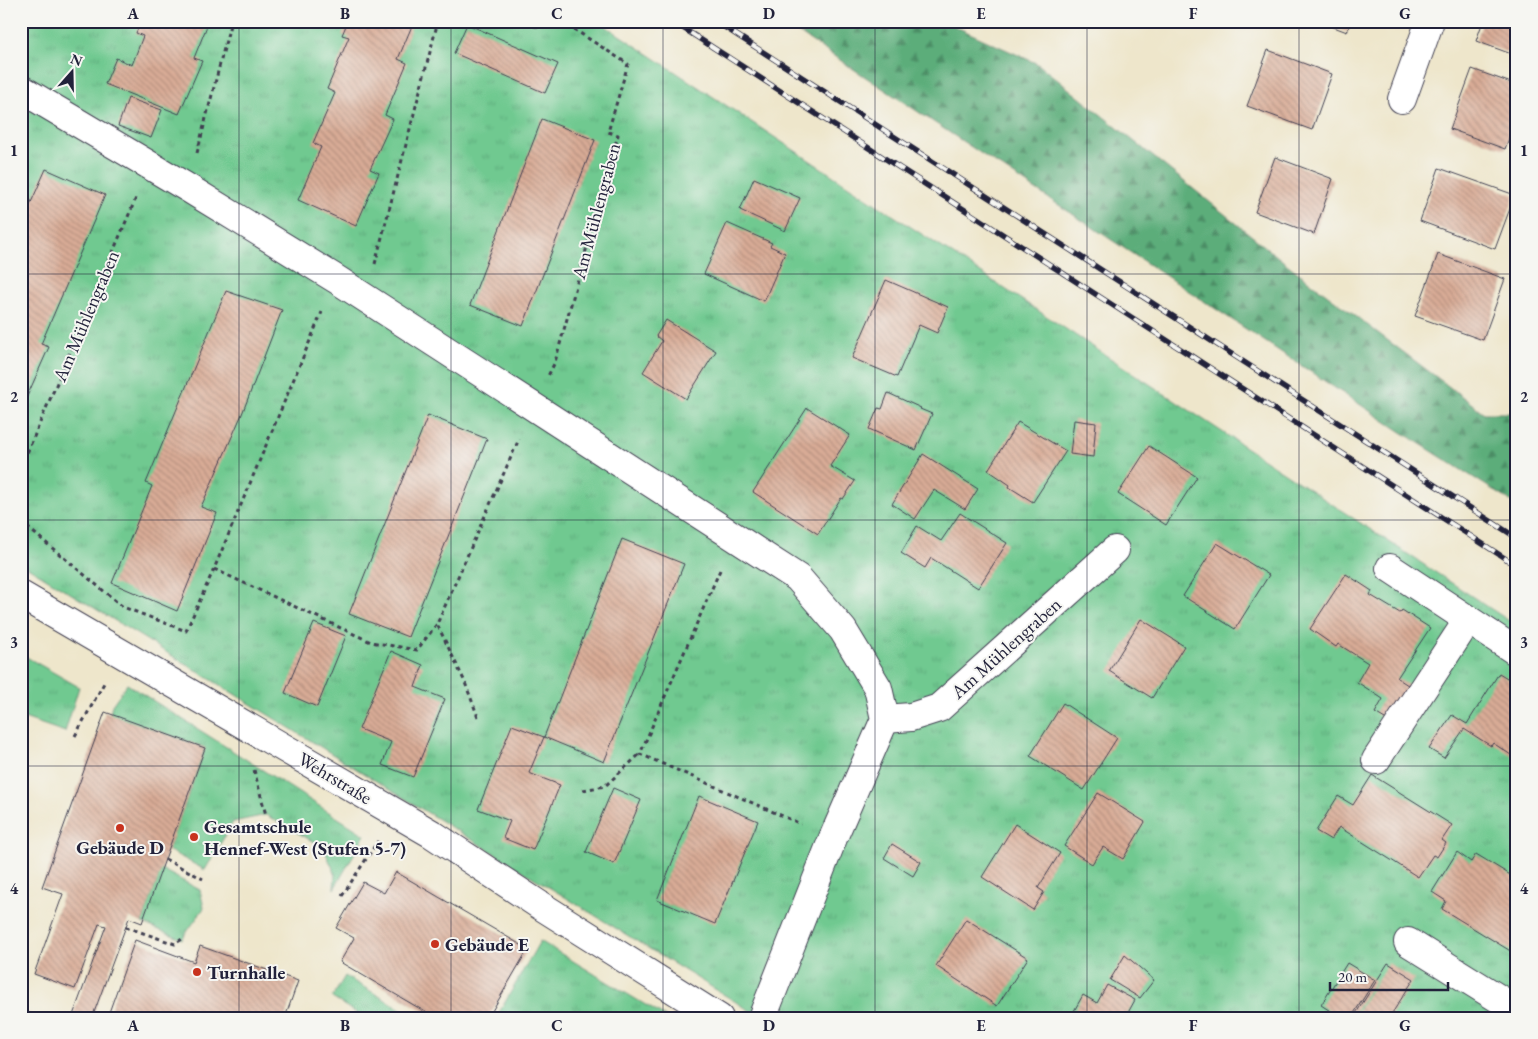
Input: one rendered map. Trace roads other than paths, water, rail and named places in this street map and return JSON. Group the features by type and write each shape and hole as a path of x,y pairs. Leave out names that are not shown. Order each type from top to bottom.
{"street":[{"path":"1402,99 1430,21"},
{"path":"21,89 150,165 336,279 798,578 843,630 878,688 885,719 834,838 762,1018"},
{"name":"Am Mühlengraben","path":"885,719 911,718 939,708 1115,550"},
{"path":"1390,568 1517,652"},
{"name":"Wehrstraße","path":"21,595 432,834 538,904 719,1018"},
{"path":"1376,760 1468,620"},
{"path":"1408,942 1517,1010"}],"railway":[{"path":"672,21 1517,566"},
{"path":"715,21 1517,538"}],"place":[{"name":"Gebäude D","path":"120,828"},
{"name":"Gesamtschule Hennef-West (Stufen 5-7)","path":"194,837"},
{"name":"Gebäude E","path":"435,944"},
{"name":"Turnhalle","path":"197,972"}]}
